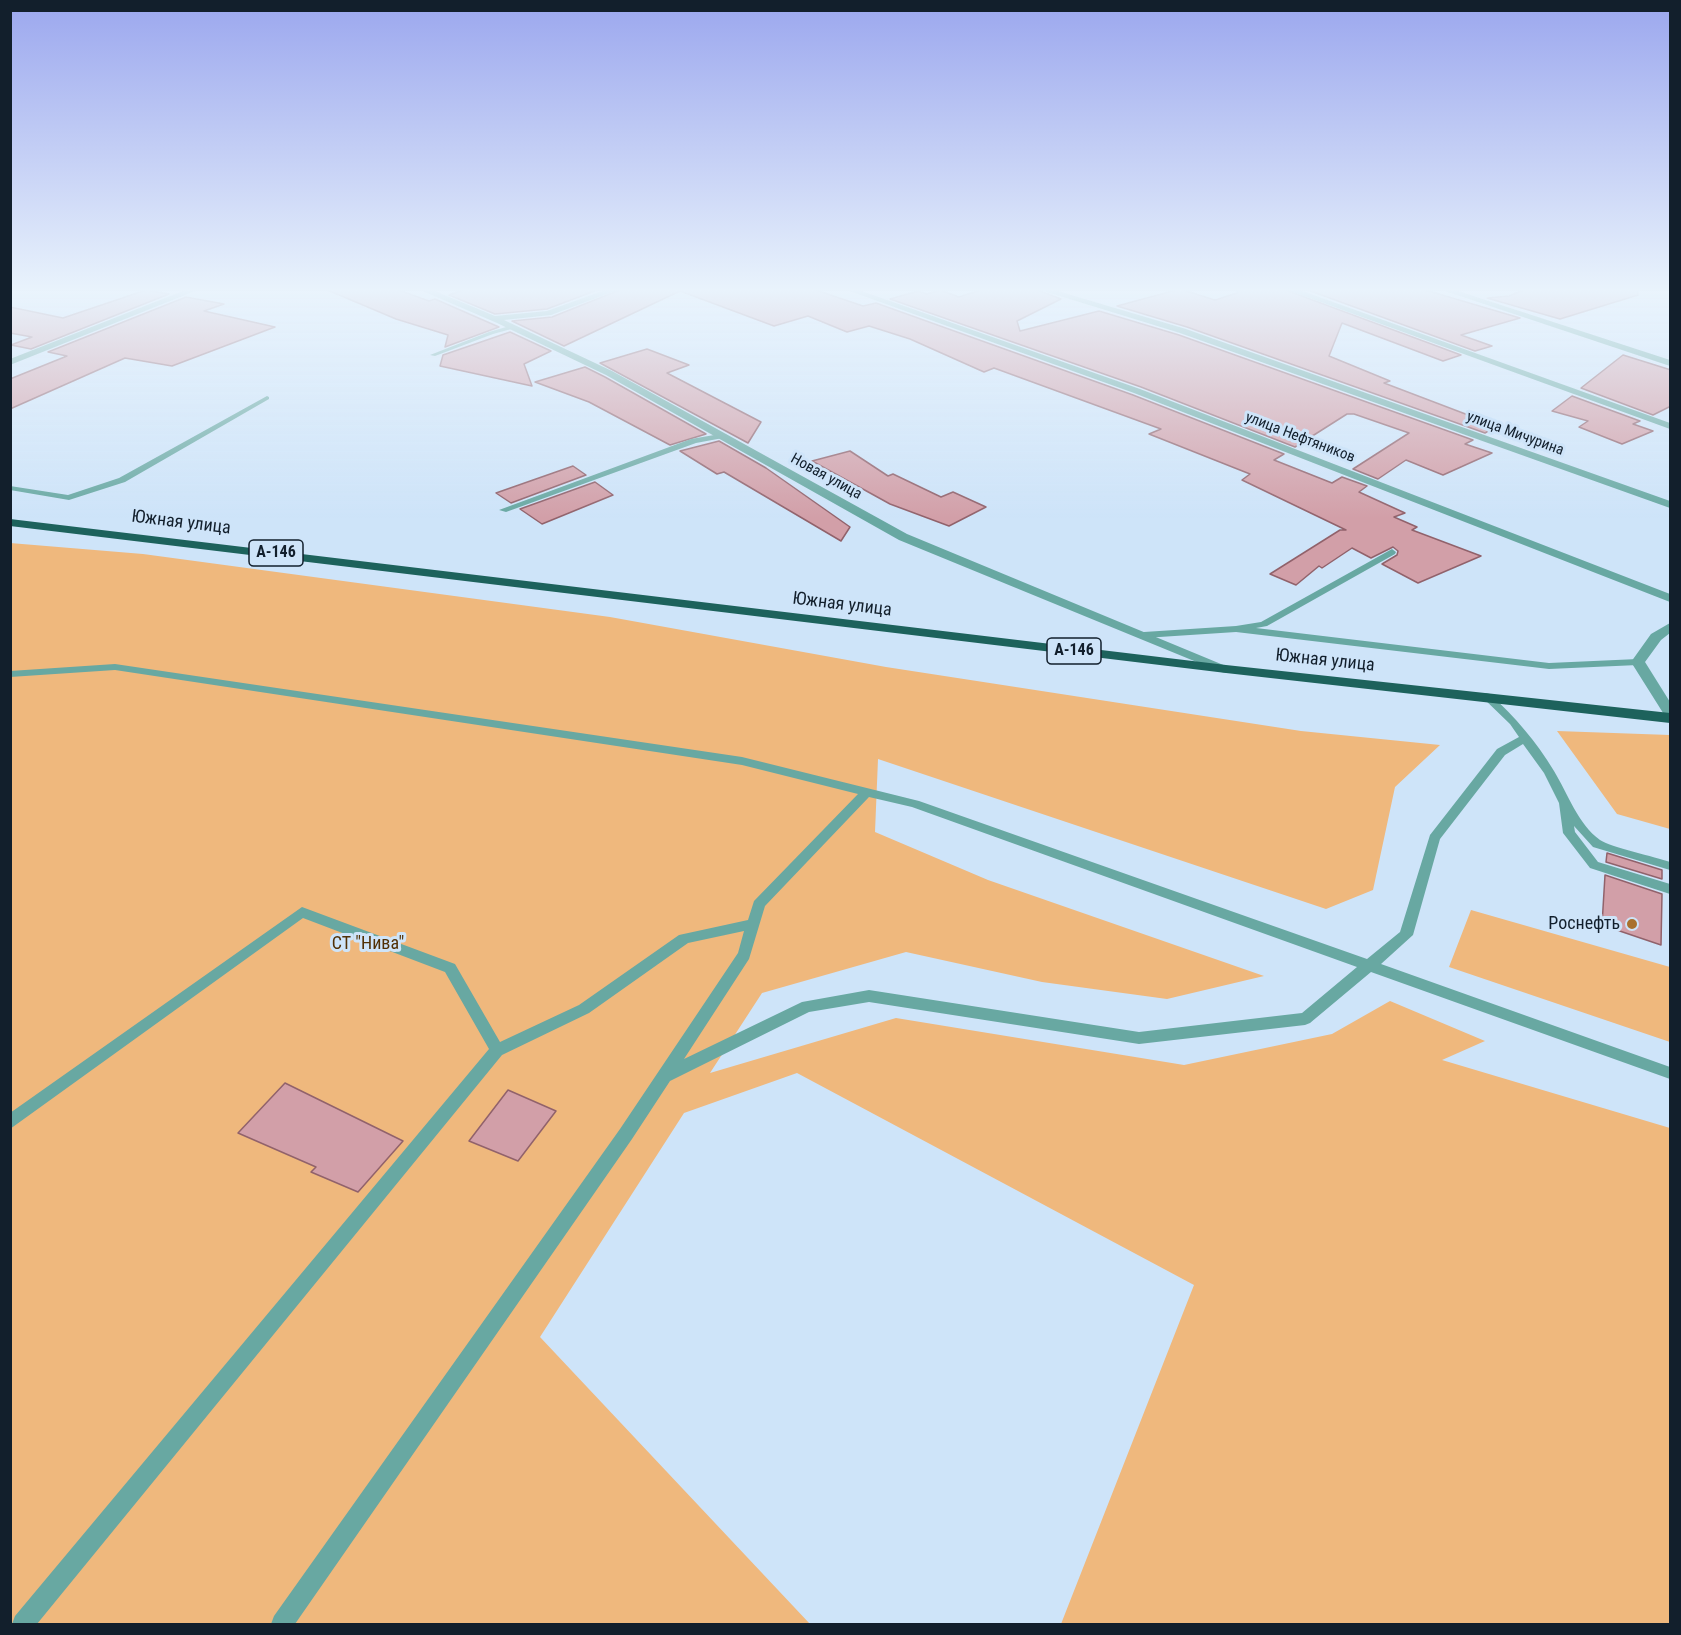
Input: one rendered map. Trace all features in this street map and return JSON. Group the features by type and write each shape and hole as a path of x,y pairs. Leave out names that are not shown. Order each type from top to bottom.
{"highway":[{"name":"Южная улица","path":"10,523 74,528 1226,669 1671,718"}],"street":[{"name":"Новая улица","path":"593,365 903,537 1226,669"},
{"name":"улица Нефтяников","path":"1064,365 1137,391 1671,598"},
{"name":"улица Мичурина","path":"1279,365 1671,505"},
{"path":"1502,365 1671,426"},
{"path":"1671,627 1656,637 1638,662 1671,713"}],"lane":[{"path":"10,488 69,498 122,480 267,398"},
{"path":"503,510 694,441 720,436"},
{"path":"1144,635 1236,629 1264,624 1392,552"},
{"path":"1236,629 1548,666 1638,662"},
{"path":"10,674 115,667 742,761 915,804 1671,1073"},
{"path":"1486,696 1514,722 1549,772 1565,803 1584,831 1597,844 1671,866"},
{"path":"664,1076 807,1006 869,996 1139,1038 1305,1019 1406,935 1434,838 1501,752 1525,738"},
{"path":"282,1624 664,1076 744,955 759,904 867,792"},
{"path":"1565,803 1569,833 1594,865 1671,889"},
{"path":"10,1122 302,912 450,968 497,1050"},
{"path":"23,1624 497,1050 584,1009 684,939 753,924"}],"green space":[{"name":"СТ \"Нива\"","path":"10,543 143,554 610,617 886,667 1301,731 1440,745 1395,787 1373,890 1326,909 878,759 875,832 988,880 1264,976 1167,999 1042,982 906,952 762,993 710,1073 896,1018 1184,1065 1332,1034 1390,1001 1485,1041 1442,1060 1670,1128 1670,1624 1061,1624 1194,1285 797,1073 684,1113 540,1337 810,1624 11,1624"},
{"path":"1557,731 1670,735 1670,829 1617,814"},
{"path":"1471,910 1670,967 1670,1042 1449,967"}],"building":[{"path":"44,365 109,365 10,409 10,379"},
{"path":"524,365 532,386 440,366"},
{"path":"604,365 688,365 667,373 761,422 748,443"},
{"path":"969,365 1050,365 1133,395 1284,454 1274,460 1332,483 1342,477 1367,486 1359,492 1405,513 1394,517 1417,527 1412,530 1481,556 1418,583 1382,564 1397,555 1398,551 1393,547 1371,558 1352,548 1322,568 1319,566 1296,585 1270,574 1340,530 1346,530 1242,480 1250,474 1149,434 1161,429 994,368 984,372"},
{"path":"1079,365 1264,365 1473,440 1465,444 1492,453 1443,475 1406,460 1378,479 1353,469 1409,433 1354,414 1347,414 1295,447"},
{"path":"1295,365 1352,365 1390,381 1384,383 1497,426 1485,433"},
{"path":"1610,365 1656,365 1671,370 1671,406 1653,415 1581,388"},
{"path":"585,367 706,434 670,445 589,402 535,382"},
{"path":"1572,396 1640,421 1633,424 1653,431 1622,444 1579,427 1588,421 1552,411"},
{"path":"719,441 766,468 850,527 841,541 724,472 717,474 680,451"},
{"path":"850,451 888,476 893,474 941,497 953,492 986,507 949,526 890,504 812,461"},
{"path":"573,466 586,475 511,503 496,493"},
{"path":"595,482 613,495 542,524 520,509"},
{"path":"1607,853 1662,870 1662,879 1606,862"},
{"path":"1605,875 1662,894 1661,945 1602,925"},
{"path":"285,1083 403,1141 358,1192 311,1172 316,1167 238,1133"},
{"path":"508,1090 556,1111 518,1161 469,1141"}],"place":[{"name":"Роснефть","path":"1632,924"}]}
